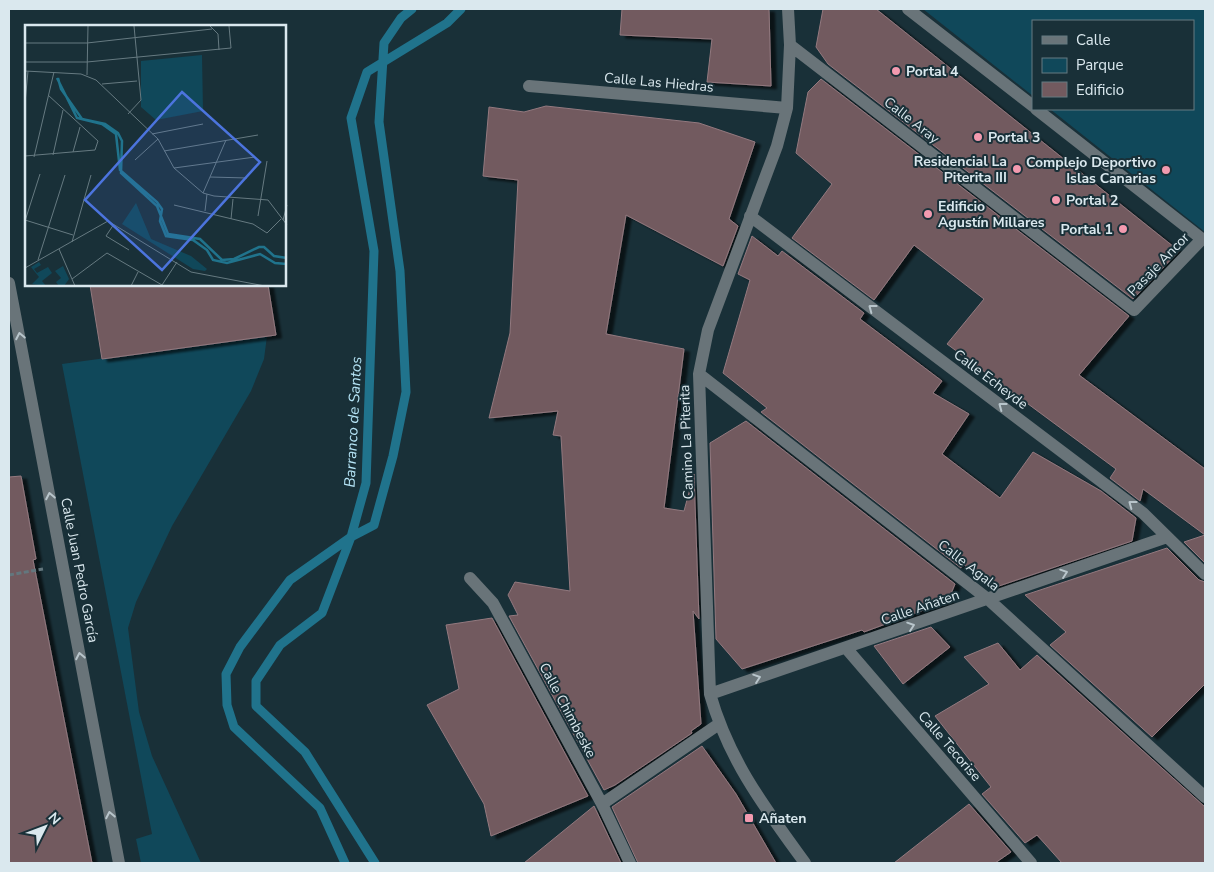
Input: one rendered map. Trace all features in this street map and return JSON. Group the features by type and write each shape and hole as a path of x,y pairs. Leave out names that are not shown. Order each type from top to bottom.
{"street":[{"name":"Camino La Piterita","path":"788,9 790,44 787,108 777,146 708,330 699,374 710,694 719,724 748,783 805,863"},
{"path":"908,9 1032,105"},
{"name":"Calle Aray","path":"790,44 1134,310"},
{"name":"Calle Las Hiedras","path":"529,86 787,108"},
{"name":"Pasaje Ancor","path":"1037,110 1202,239 1134,310"},
{"name":"Calle Echeyde","path":"750,216 1143,512 1205,574"},
{"name":"Calle Juan Pedro García","path":"9,283 12,315 63,565 119,863"},
{"name":"Calle Agala","path":"699,374 989,600 1205,797"},
{"name":"Calle Añaten","path":"710,694 989,600 1167,537"},
{"name":"Calle Chimbeske","path":"470,578 493,603 602,804 630,863"},
{"name":"Calle Tecorise","path":"846,648 1031,863"},
{"path":"602,804 719,724"}],"path":[{"path":"9,575 63,565"}],"green space":[{"name":"Complejo Deportivo Islas Canarias","path":"923,9 1205,9 1205,232 1051,110 1194,110 1194,20 1032,20 1032,95"},
{"path":"267,336 264,359 251,391 172,526 136,602 128,628 139,712 152,756 201,863 141,863 136,839 152,834 62,364"}],"building":[{"path":"622,9 769,9 771,86 707,82 712,39 620,35"},
{"name":"Residencial La Piterita III","path":"823,9 876,9 1179,251 1133,299 828,64 816,47"},
{"path":"821,79 1129,316 1079,375 1205,469 1205,535 1143,489 1140,501 1110,478 1116,469 947,344 984,299 914,245 874,300 792,238 832,184 796,153 808,92"},
{"path":"546,106 699,123 755,142 729,219 738,226 723,266 626,215 606,334 684,349 664,508 684,511 694,474 699,619 693,611 701,724 691,731 692,733 615,785 604,790 509,616 518,615 508,595 515,582 570,591 561,436 553,435 558,411 489,418 510,333 518,180 483,176 489,107 524,112"},
{"path":"752,236 778,256 782,251 864,313 860,319 942,381 933,393 969,414 942,454 1000,498 1033,452 1101,491 1136,518 1132,541 993,588 963,564 961,568 761,412 767,408 723,373 750,280 738,274"},
{"path":"90,286 268,286 276,335 102,359"},
{"path":"746,421 955,584 948,601 864,632 862,630 742,669 716,639 710,443"},
{"path":"21,476 36,559 33,560 92,863 9,863 9,477"},
{"path":"1205,535 1205,563 1184,542"},
{"path":"1167,548 1199,580 1205,582 1205,684 1152,737 1050,645 1066,632 1025,595"},
{"path":"492,618 588,796 491,836 484,804 427,705 459,689 446,625"},
{"path":"931,627 950,647 903,684 874,646"},
{"path":"998,643 1020,670 1037,655 1205,807 1205,863 1062,863 1037,835 1025,843 982,794 991,787 935,716 989,684 964,657"},
{"path":"702,746 736,794 776,863 638,863 612,807"},
{"path":"969,804 1011,852 995,863 894,863"},
{"path":"594,806 621,863 524,863"}],"waterway":[{"path":"345,863 320,808 234,727 227,705 226,674 240,647 290,580 351,537 374,525 393,456 406,392 400,271 379,122 384,43 401,18 412,9"},
{"name":"Barranco de Santos","path":"375,863 305,752 256,706 256,681 280,645 322,613 351,537 366,483 374,251 351,118 367,72 447,23 461,9"}],"place":[{"name":"Portal 4","path":"896,71"},
{"name":"Portal 3","path":"978,137"},
{"name":"Residencial La Piterita III","path":"1017,169"},
{"name":"Complejo Deportivo Islas Canarias","path":"1166,170"},
{"name":"Portal 2","path":"1056,200"},
{"name":"Edificio Agustín Millares","path":"928,214"},
{"name":"Portal 1","path":"1123,229"},
{"name":"Añaten","path":"749,818"}]}
